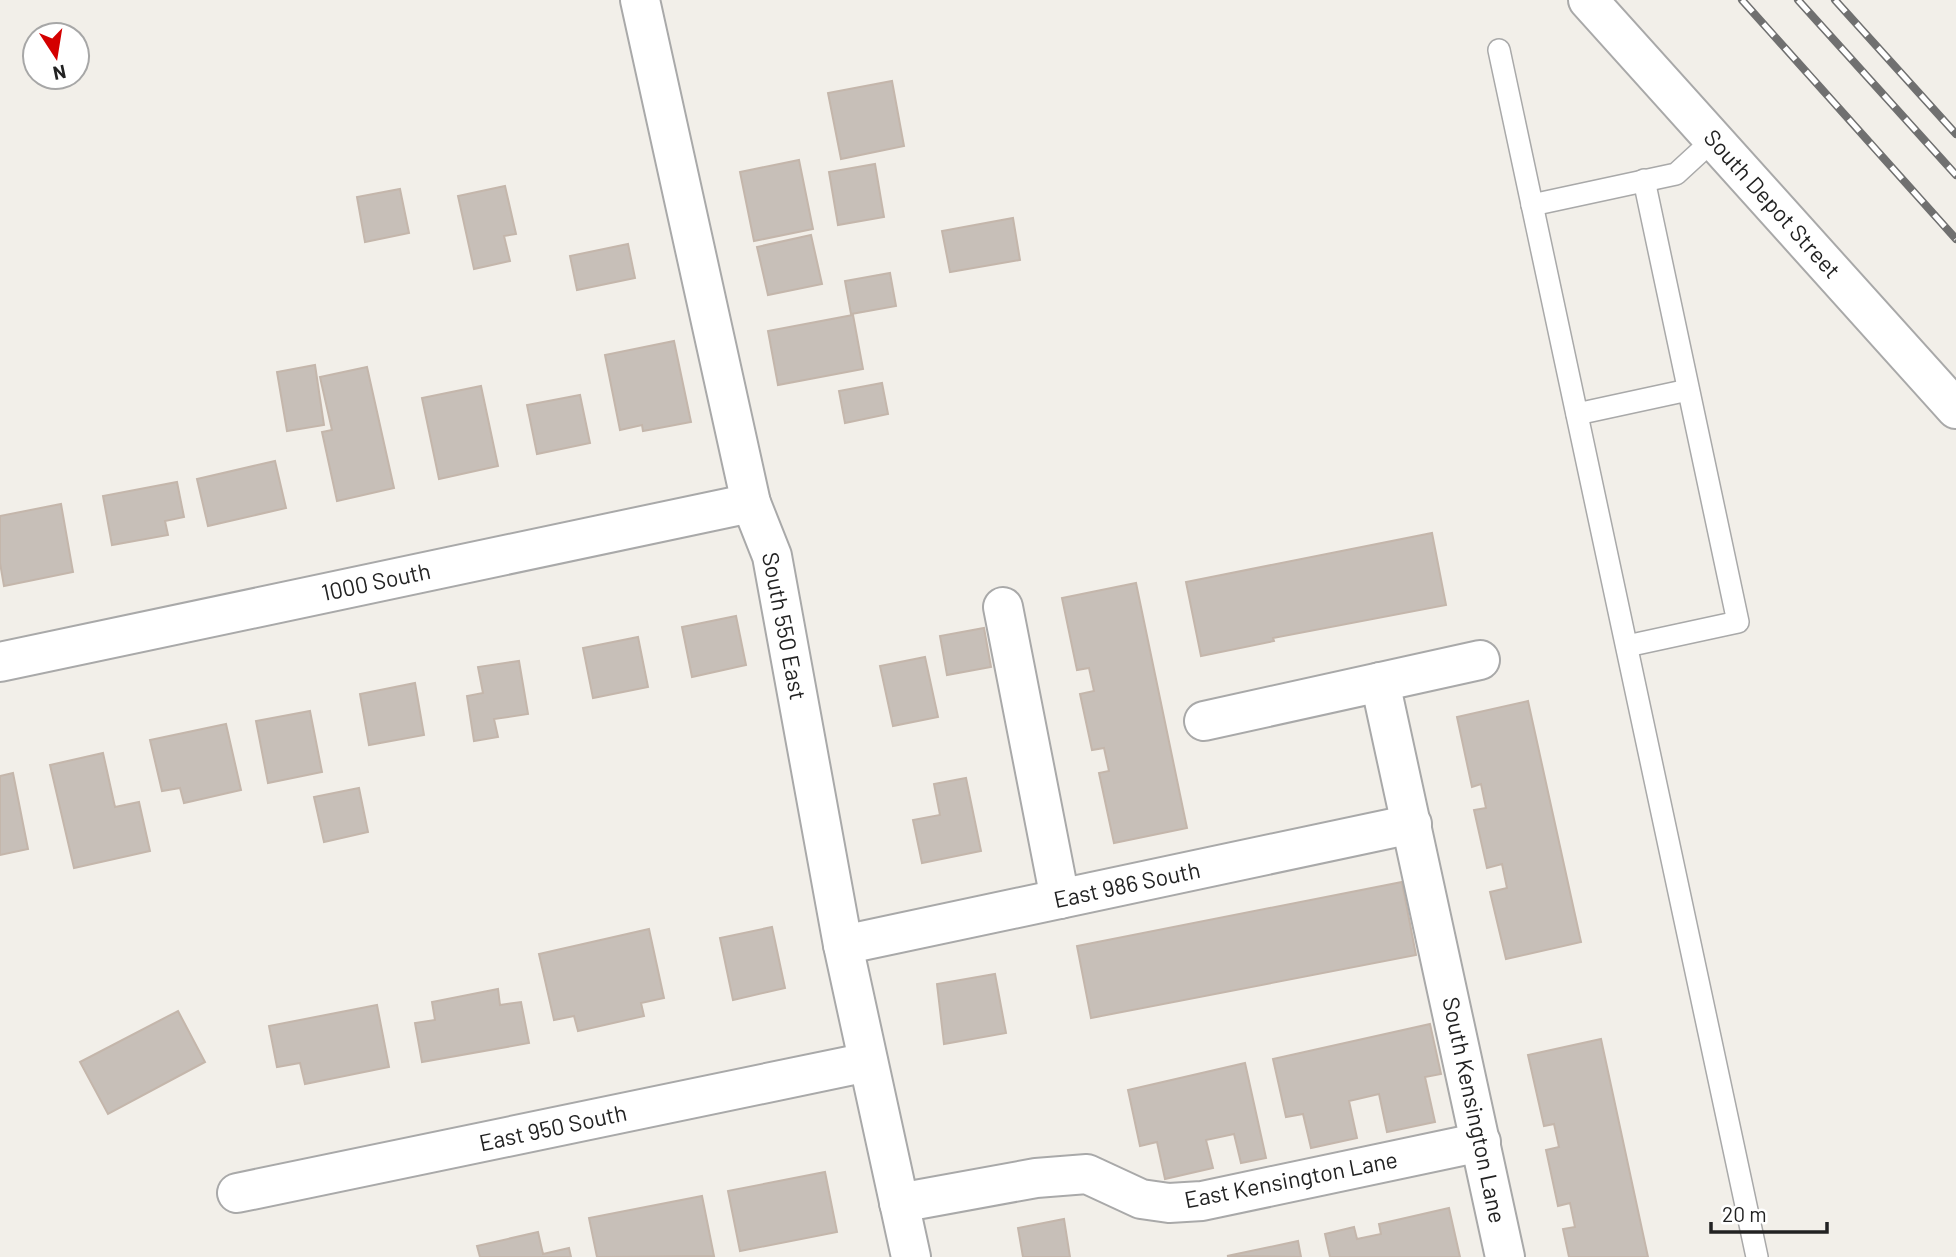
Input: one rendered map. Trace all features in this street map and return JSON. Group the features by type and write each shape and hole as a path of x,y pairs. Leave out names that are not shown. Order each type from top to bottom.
{"street":[{"name":"South 550 East","path":"640,0 751,503 772,555 843,945 911,1257"},
{"name":"South Depot Street","path":"1588,0 1956,409"},
{"name":"1000 South","path":"0,662 751,503"},
{"path":"1003,607 1060,899"},
{"path":"1204,722 1480,660"},
{"name":"South Kensington Lane","path":"1380,682 1505,1257"},
{"name":"East 986 South","path":"843,945 1412,824"},
{"name":"East 950 South","path":"237,1193 868,1062"},
{"name":"East Kensington Lane","path":"899,1203 1036,1178 1087,1174 1142,1199 1169,1203 1202,1201 1481,1142"}],"lane":[{"path":"1499,50 1757,1257"},
{"path":"1532,205 1676,174 1713,140"},
{"path":"1627,646 1738,622 1644,180"},
{"path":"1577,414 1688,390"}],"building":[{"path":"892,81 904,146 841,159 828,93"},
{"path":"799,160 813,229 754,241 740,172"},
{"path":"875,164 884,217 838,225 829,172"},
{"path":"505,186 516,234 504,236 510,261 474,269 458,196"},
{"path":"400,189 409,233 365,242 357,197"},
{"path":"1013,218 1020,260 950,272 942,231"},
{"path":"811,235 822,284 768,295 757,247"},
{"path":"628,244 635,278 577,290 570,256"},
{"path":"890,273 896,306 851,314 845,281"},
{"path":"853,315 863,369 778,385 768,331"},
{"path":"674,341 691,422 643,431 642,425 620,430 605,355"},
{"path":"315,365 324,425 287,431 277,372"},
{"path":"367,367 394,488 337,501 322,432 332,430 320,377"},
{"path":"882,383 888,414 845,423 839,391"},
{"path":"481,386 498,466 439,479 422,398"},
{"path":"580,395 590,443 537,454 527,405"},
{"path":"275,461 286,508 208,526 197,479"},
{"path":"177,482 184,517 165,521 168,535 112,545 103,496"},
{"path":"61,504 73,572 4,586 0,563 0,516"},
{"path":"1432,533 1446,605 1273,638 1274,641 1201,656 1186,582"},
{"path":"1136,583 1187,828 1114,843 1099,773 1109,771 1104,748 1092,750 1080,694 1094,691 1089,668 1077,670 1062,598"},
{"path":"736,616 746,665 692,677 682,627"},
{"path":"984,628 991,667 947,675 940,636"},
{"path":"638,637 648,687 593,698 583,648"},
{"path":"925,657 938,717 893,726 880,666"},
{"path":"519,661 528,714 494,719 498,737 474,741 467,696 483,693 478,667"},
{"path":"415,683 424,735 369,745 360,694"},
{"path":"1528,701 1581,942 1506,959 1490,892 1507,888 1502,864 1487,868 1474,810 1486,808 1481,784 1472,787 1457,717"},
{"path":"310,711 322,772 268,783 256,721"},
{"path":"226,724 241,790 184,803 180,788 162,791 150,740"},
{"path":"103,753 115,807 139,802 150,851 74,868 50,765"},
{"path":"13,773 28,849 0,855 0,776"},
{"path":"966,778 981,851 922,863 913,820 940,815 934,784"},
{"path":"359,788 368,832 324,842 314,797"},
{"path":"1402,882 1416,955 1091,1018 1077,946"},
{"path":"772,927 785,988 733,1000 720,938"},
{"path":"649,929 664,998 641,1003 644,1016 578,1031 574,1016 554,1020 539,954"},
{"path":"995,974 1006,1033 944,1044 937,984"},
{"path":"498,989 500,1005 521,1002 529,1043 422,1062 415,1023 435,1020 432,1002"},
{"path":"377,1005 389,1067 305,1084 300,1063 277,1067 269,1026"},
{"path":"178,1011 205,1062 108,1114 80,1062"},
{"path":"1430,1024 1441,1074 1425,1077 1435,1122 1387,1132 1379,1094 1349,1101 1357,1138 1311,1148 1303,1114 1286,1117 1273,1059"},
{"path":"1601,1039 1648,1257 1569,1257 1563,1229 1575,1227 1570,1203 1558,1206 1546,1150 1559,1147 1554,1124 1544,1126 1528,1055"},
{"path":"1245,1063 1266,1158 1241,1163 1234,1134 1206,1140 1213,1168 1165,1179 1157,1142 1140,1146 1128,1090"},
{"path":"825,1172 837,1232 740,1251 728,1191"},
{"path":"702,1196 714,1256 597,1257 589,1218"},
{"path":"1449,1208 1460,1257 1330,1257 1325,1234 1354,1227 1357,1239 1381,1234 1379,1224"},
{"path":"1064,1219 1070,1257 1023,1257 1018,1228"},
{"path":"538,1232 543,1254 569,1248 571,1257 480,1257 477,1246"},
{"path":"1298,1241 1301,1257 1227,1256"}],"railway":[{"path":"1742,0 1956,239"},
{"path":"1798,0 1956,175"},
{"path":"1835,0 1956,134"}]}
